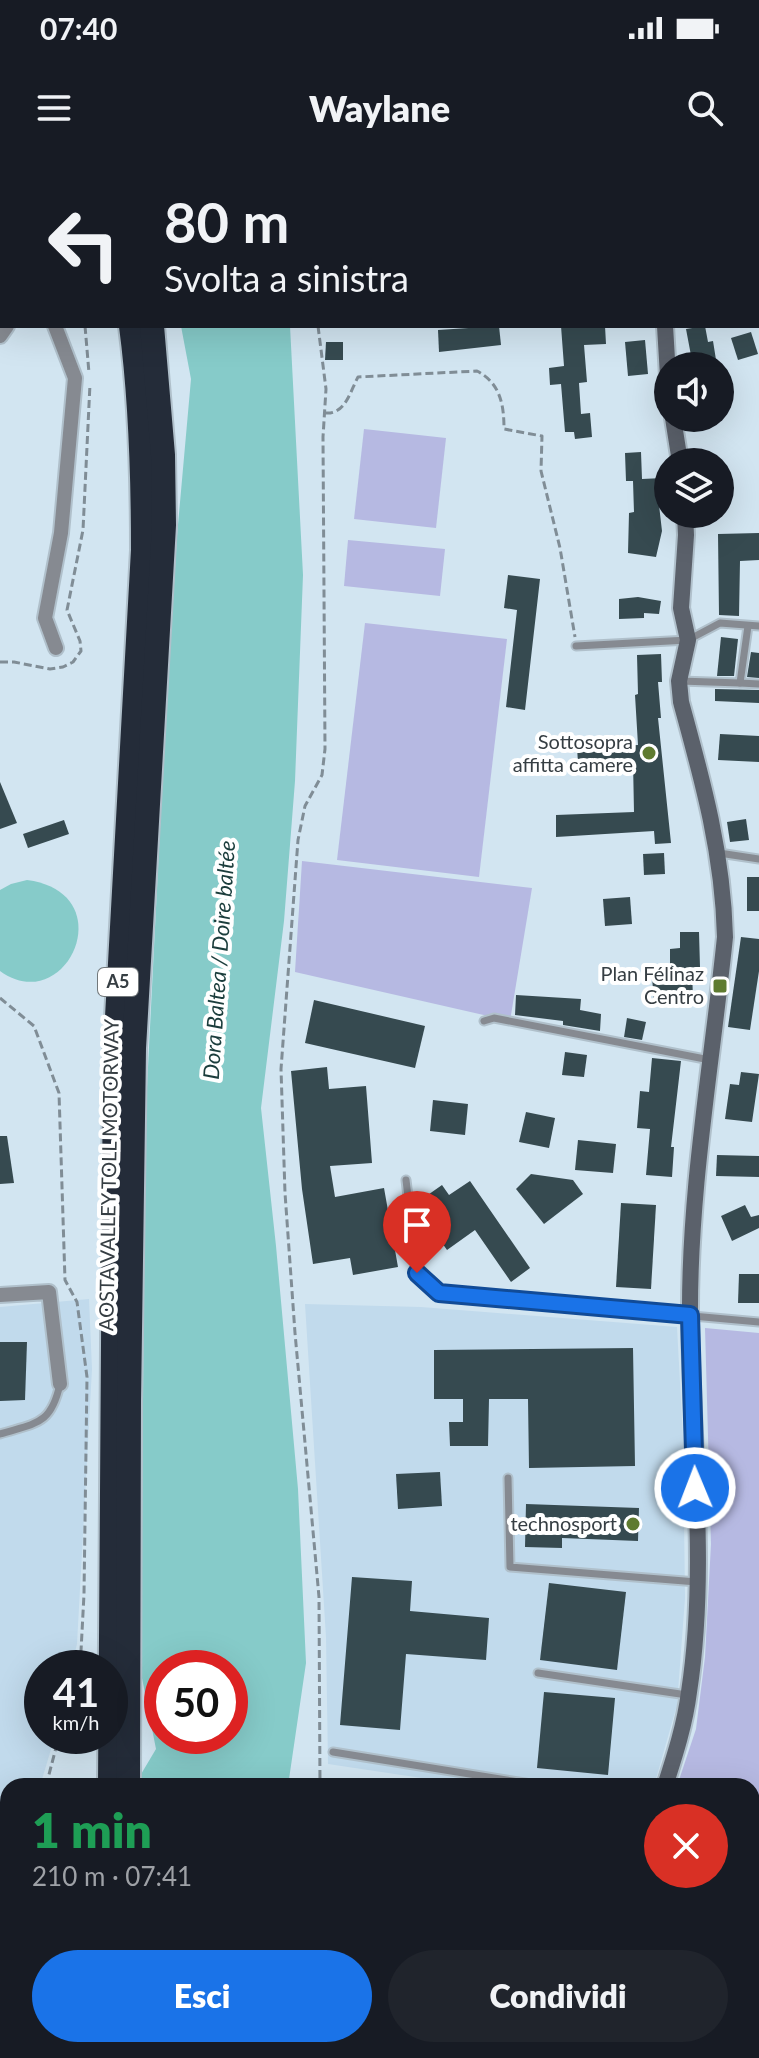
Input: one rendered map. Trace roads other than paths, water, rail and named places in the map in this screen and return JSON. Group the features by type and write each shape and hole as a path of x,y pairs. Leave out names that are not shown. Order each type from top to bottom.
{"highway":[{"name":"AOSTA VALLEY TOLL MOTORWAY","path":"110,1778 115,1053 143,550 139,381 131,328"},
{"name":"AOSTA VALLEY TOLL MOTORWAY","path":"128,1778 134,1048 164,525 163,455 152,328"}],"main road":[{"path":"665,328 667,352"},
{"path":"667,1778 689,1695 696,1639 690,1315 694,1222 725,937 719,853 681,702 679,681 688,640 681,608 686,528"}],"street":[{"path":"56,328 75,378 61,533 45,618 56,648"},
{"path":"0,1295 49,1292 60,1384"}],"lane":[{"path":"576,646 688,640 720,623 759,626"},
{"path":"740,683 748,626"},
{"path":"679,681 759,684"},
{"path":"719,853 759,859"},
{"path":"484,1021 494,1018 712,1060"},
{"path":"406,1180 417,1273 439,1293 759,1322"},
{"path":"0,1434 39,1422 55,1408 60,1384"},
{"path":"508,1478 510,1567 697,1582"},
{"path":"538,1673 689,1695"},
{"path":"333,1752 494,1778"}],"water":[{"name":"Dora Baltea / Doire baltée","path":"181,328 290,328 303,575 295,781 284,921 261,1108 298,1489 306,1663 289,1778 139,1778 153,1754 248,1754 248,1650 144,1650 144,1688 141,1673 145,1127 165,729 191,379"},
{"path":"27,880 56,890 73,906 78,927 75,948 63,967 46,979 24,981 0,971 0,890"}],"place":[{"name":"Sottosopra affitta camere","path":"649,753"},
{"name":"Plan Félinaz Centro","path":"720,986"},
{"name":"technosport","path":"633,1524"}]}
